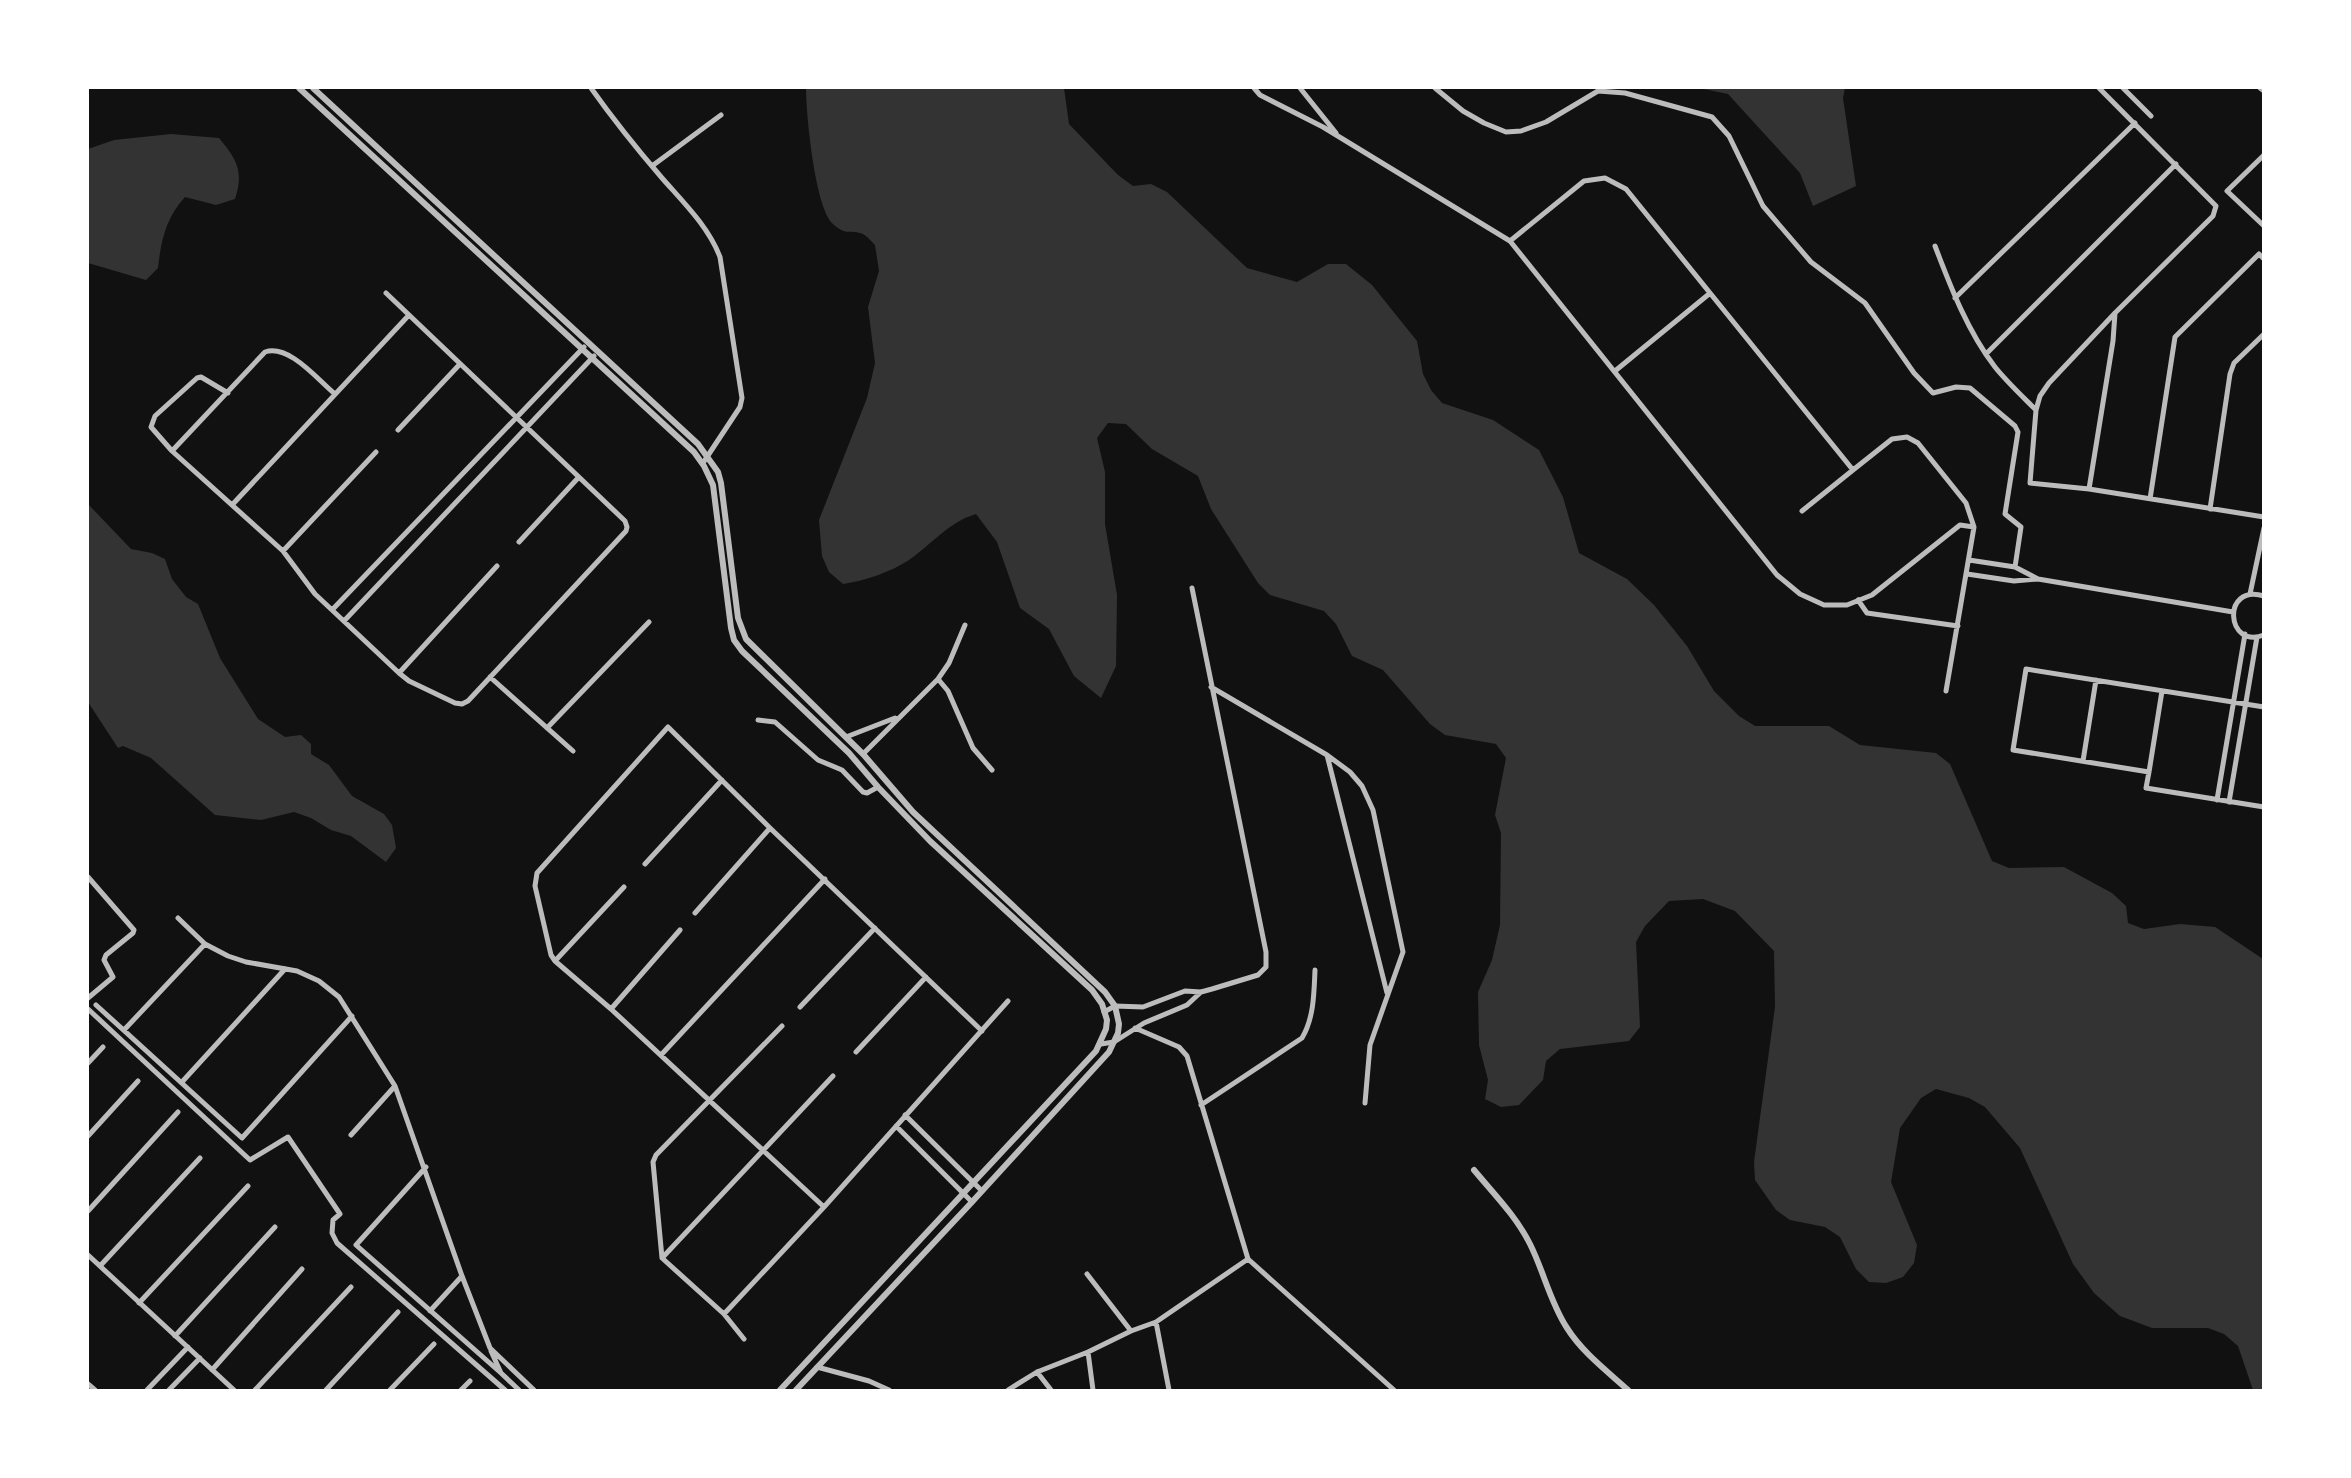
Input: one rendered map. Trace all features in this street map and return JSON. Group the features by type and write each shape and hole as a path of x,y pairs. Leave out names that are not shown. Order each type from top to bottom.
{"street":[{"path":"299,88 694,452 703,463 713,485 731,628 734,639 748,659 849,753 930,841 1092,990 1102,1004 1106,1029 1101,1044 780,1391"},
{"path":"313,88 599,350 708,456 718,471 721,482 738,618 746,639 863,754 913,812 1105,992 1115,1006 1119,1024 1114,1042 1093,1071 796,1391"},
{"path":"591,88 714,242 722,268 742,398 740,407 703,463"},
{"path":"1254,88 1260,95 1340,138 1510,241 1777,575 1800,594 1824,605 1847,604 1872,595 1960,525 1974,527"},
{"path":"1300,88 1340,138"},
{"path":"1435,88 1484,123 1506,132 1521,131 1546,122 1598,91 1625,93 1712,117 1729,136 1763,206 1811,262 1865,303 1914,373 1933,393 1955,387 1970,388 2015,426 2018,432 2005,514 2021,527 2015,567"},
{"path":"2099,88 2216,206 2213,216 2115,313 2040,396 2036,410 2030,483 2089,489 2263,517"},
{"path":"2123,88 2151,116"},
{"path":"652,166 721,115"},
{"path":"1955,298 2135,123"},
{"path":"2263,155 2227,191 2263,226"},
{"path":"1986,354 2176,164"},
{"path":"1510,241 1584,181 1605,178 1626,188 1853,470"},
{"path":"1935,247 1955,298 1986,354 2036,410"},
{"path":"2150,499 2175,337 2261,256"},
{"path":"228,393 201,377 197,378 155,416 151,427 172,451 283,551 315,594 399,673 409,681 462,704 627,527 625,521 386,293"},
{"path":"1615,371 1709,294"},
{"path":"2089,489 2113,341 2115,313"},
{"path":"232,505 409,315"},
{"path":"2210,509 2230,374 2234,363 2263,334"},
{"path":"332,610 589,341"},
{"path":"172,451 265,352 273,349 289,354 335,394"},
{"path":"344,621 599,350"},
{"path":"397,430 460,364"},
{"path":"1802,511 1892,439 1907,437 1918,443 1966,503 1974,527 1946,691"},
{"path":"283,551 376,452"},
{"path":"519,542 578,478"},
{"path":"444,494 455,504"},
{"path":"2250,594 2263,528"},
{"path":"1969,560 2015,567 2038,579"},
{"path":"399,673 497,566"},
{"path":"1967,574 2014,581 2038,579 2233,612"},
{"path":"1104,1012 1115,1006 1143,1007 1185,991 1201,992 1258,975 1266,967 1192,588"},
{"path":"2230,802 2260,636 2245,635 2236,627 2233,612 2239,600 2250,594 2263,594"},
{"path":"1858,600 1867,613 1958,626"},
{"path":"547,728 649,622"},
{"path":"863,754 938,679 949,663 965,625"},
{"path":"2217,800 2245,635"},
{"path":"2148,772 2013,750 2026,669 2263,707"},
{"path":"490,677 573,751"},
{"path":"938,679 948,691 973,748 992,770"},
{"path":"2083,761 2096,681"},
{"path":"1211,687 1327,755 1350,772 1362,786 1373,810 1403,952 1370,1045 1365,1103"},
{"path":"2162,691 2146,788 2263,807"},
{"path":"846,737 898,718"},
{"path":"758,720 775,722 818,760 842,770 863,792 867,793 878,787"},
{"path":"824,1207 551,955 535,886 537,873 668,727 982,1031"},
{"path":"1327,755 1387,995"},
{"path":"645,864 722,780"},
{"path":"695,913 770,828"},
{"path":"88,877 134,930 106,955 104,960 113,977 88,998"},
{"path":"661,1055 825,879"},
{"path":"555,961 624,887"},
{"path":"178,918 205,944 228,956 246,962 285,968 318,981 339,997 396,1086 462,1276 501,1373"},
{"path":"800,1007 875,928"},
{"path":"611,1009 680,930"},
{"path":"124,1030 205,944"},
{"path":"182,1082 285,968"},
{"path":"1201,1105 1302,1038 1311,1013 1315,970"},
{"path":"856,1052 926,977"},
{"path":"1101,1044 1114,1042 1159,1015 1187,1005 1201,992"},
{"path":"724,1314 824,1207 1008,1001"},
{"path":"96,1004 242,1138 352,1016"},
{"path":"88,1009 250,1160 288,1137 340,1214 333,1220 331,1233 337,1243 505,1391"},
{"path":"744,1339 724,1314 662,1258 653,1163 656,1155 782,1026"},
{"path":"1135,1028 1182,1048 1191,1065 1248,1259 1394,1391"},
{"path":"88,1063 103,1047"},
{"path":"662,1258 833,1076"},
{"path":"88,1136 138,1081"},
{"path":"351,1135 396,1086"},
{"path":"88,1211 178,1112"},
{"path":"905,1115 982,1191"},
{"path":"896,1126 972,1202"},
{"path":"100,1266 200,1158"},
{"path":"426,1167 356,1245 519,1391"},
{"path":"1475,1170 1520,1226 1555,1308 1568,1331 1587,1353 1628,1391"},
{"path":"139,1303 248,1186"},
{"path":"175,1336 275,1227"},
{"path":"88,1255 234,1391"},
{"path":"1008,1391 1037,1372 1156,1322 1248,1259"},
{"path":"212,1370 302,1269"},
{"path":"1087,1274 1131,1331"},
{"path":"430,1311 462,1276"},
{"path":"256,1391 351,1287"},
{"path":"326,1391 398,1312"},
{"path":"1156,1322 1169,1391"},
{"path":"390,1391 434,1344"},
{"path":"147,1391 187,1347"},
{"path":"490,1348 534,1391"},
{"path":"1088,1352 1093,1391"},
{"path":"169,1391 200,1358"},
{"path":"817,1367 869,1381 890,1391"},
{"path":"1037,1372 1051,1391"},
{"path":"461,1391 470,1381"},
{"path":"88,1384 95,1391"}],"shaded area":[{"path":"806,88 1064,88 1069,124 1118,175 1133,186 1151,184 1167,192 1247,268 1297,282 1328,264 1346,264 1372,285 1417,341 1423,374 1442,403 1493,420 1539,450 1563,497 1579,553 1627,579 1654,605 1687,646 1714,691 1739,716 1755,726 1829,726 1860,745 1936,753 1950,764 1992,861 2009,868 2064,867 2112,893 2126,906 2128,923 2144,929 2180,924 2215,927 2263,959 2263,1390 2253,1390 2238,1346 2224,1334 2208,1328 2152,1328 2120,1316 2094,1293 2073,1264 2020,1148 1985,1107 1969,1098 1936,1089 1921,1098 1900,1128 1891,1182 1917,1245 1914,1263 1903,1277 1886,1283 1869,1282 1856,1269 1840,1237 1825,1227 1790,1220 1776,1210 1755,1180 1754,1162 1775,1007 1774,951 1735,911 1703,899 1669,901 1645,926 1636,942 1640,1027 1629,1041 1560,1049 1546,1061 1543,1080 1519,1105 1501,1107 1485,1099 1488,1080 1479,1045 1478,992 1492,960 1500,925 1501,833 1495,815 1506,758 1496,744 1445,735 1430,724 1383,670 1352,656 1336,624 1324,611 1270,595 1258,583 1211,509 1198,476 1152,449 1126,424 1108,423 1097,438 1105,472 1105,524 1117,595 1116,666 1101,698 1074,676 1049,629 1020,608 997,542 976,514 957,522 909,560 886,572 843,584 829,572 822,556 819,520 867,398 875,363 868,307 879,271 875,245 863,234 845,232 833,224 821,200 813,160"},
{"path":"1699,88 1845,88 1843,98 1856,186 1813,206 1800,173 1728,94"},
{"path":"171,134 219,138 234,159 239,173 235,199 216,205 185,197 173,213 166,230 158,268 146,280 88,263 88,149 114,140"},
{"path":"88,504 131,549 165,559 172,579 186,597 198,604 220,658 258,719 285,737 301,735 311,744 311,754 329,765 352,796 384,814 392,825 396,848 386,862 351,836 331,830 294,812 261,820 215,815 151,758 123,746 118,748 88,702"}]}
